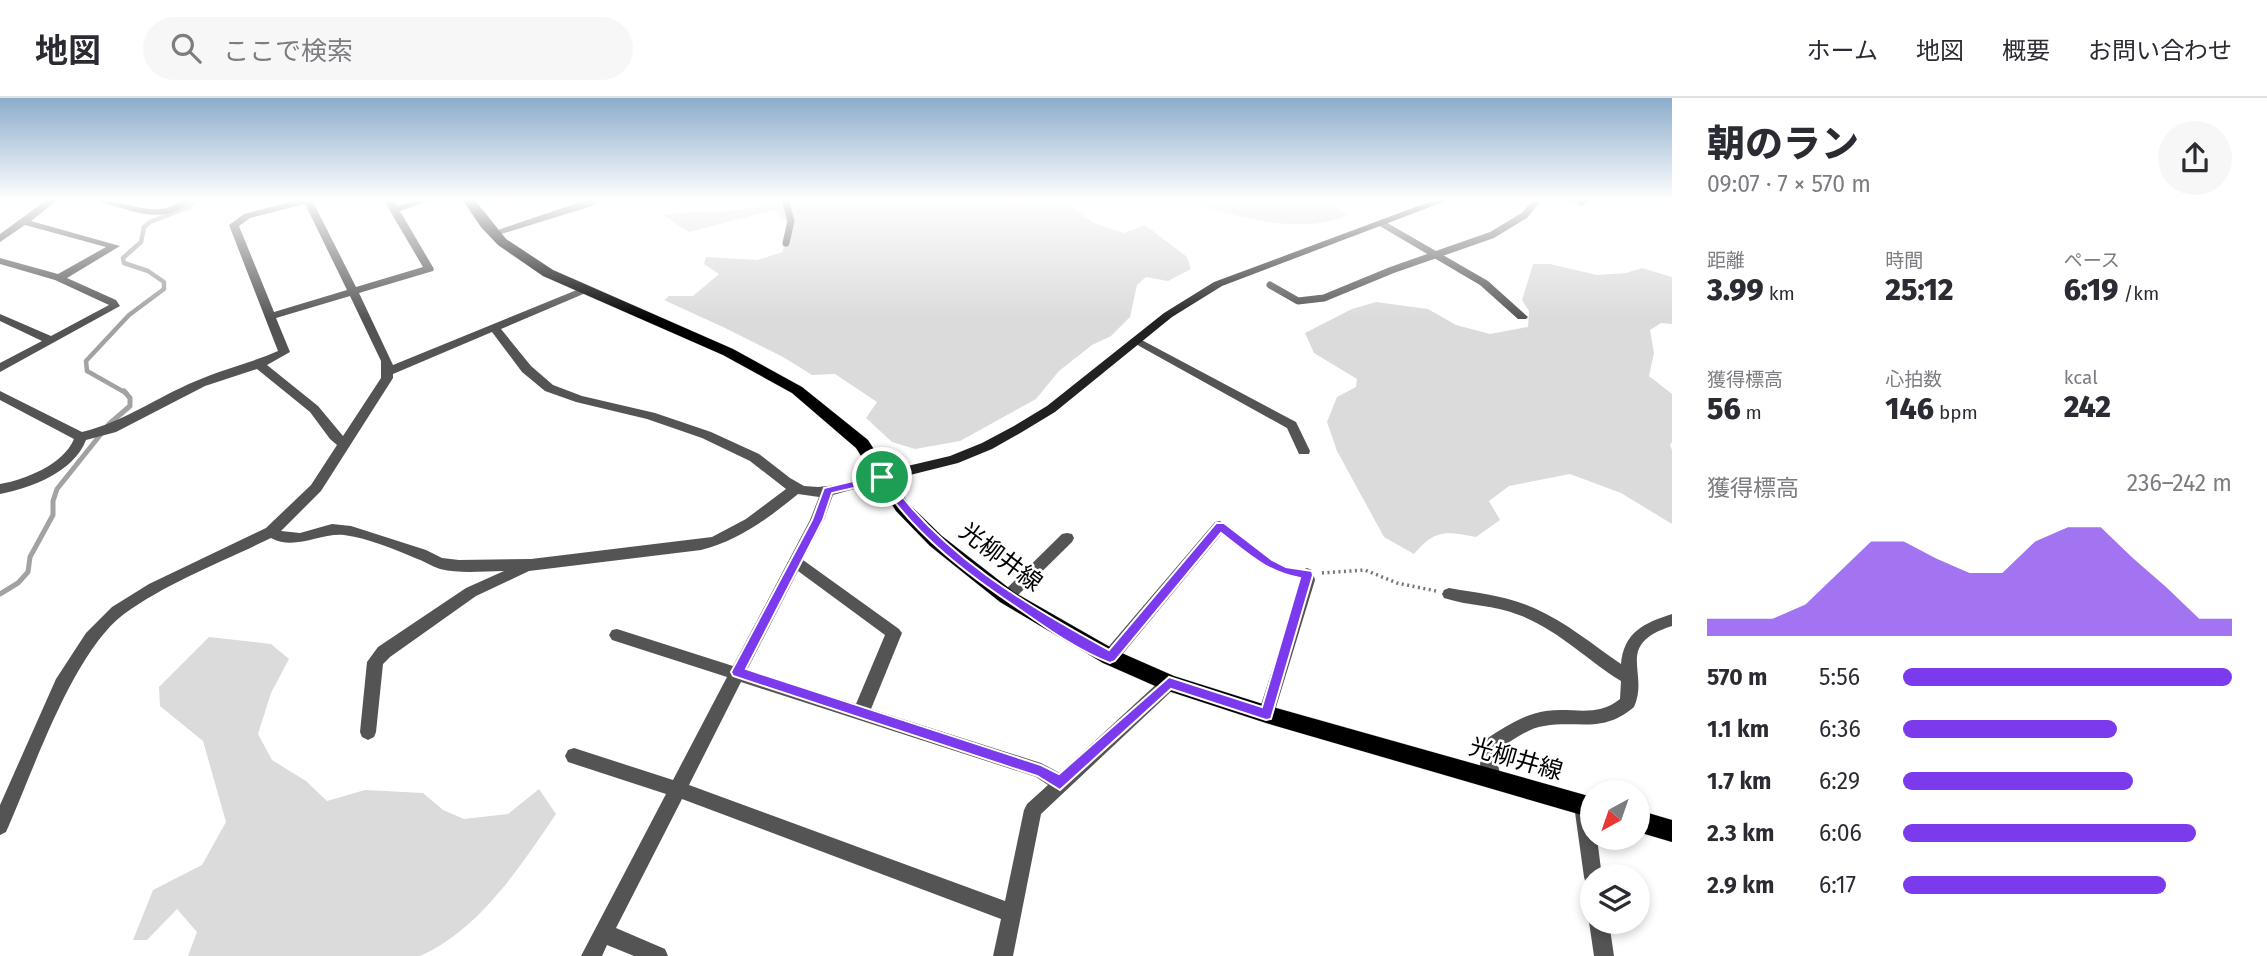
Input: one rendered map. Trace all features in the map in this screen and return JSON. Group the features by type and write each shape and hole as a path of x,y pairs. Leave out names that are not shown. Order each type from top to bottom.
{"main road":[{"name":"光柳井線","path":"501,239 521,256 584,290 728,352 797,390 862,444 902,507 936,541 1007,597 1110,657 1169,683 1266,715 1580,804"},
{"path":"1650,825 1672,831"}],"street":[{"path":"59,278 115,246 88,239"},
{"path":"0,394 81,437 112,429 201,383 259,364 284,352 240,239"},
{"path":"0,826 62,684 91,638 117,611 154,588 271,532 316,488 387,378 389,371 329,239"},
{"path":"271,316 429,269 412,239"},
{"path":"495,329 539,381 550,388 570,397 672,423 748,453 768,465 795,489 810,492 921,470 987,446 1051,409 1136,340 1186,303 1218,284 1338,239"},
{"path":"1409,239 1484,283 1522,317"},
{"path":"0,261 59,278 112,302 115,306 0,368"},
{"path":"389,371 584,290"},
{"path":"0,317 50,340"},
{"path":"1136,340 1293,425 1304,451"},
{"path":"259,364 314,409 335,436 344,443"},
{"path":"0,489 66,462 81,442 81,437"},
{"path":"271,532 280,537 300,538 332,529 351,531 421,554 440,564 531,565 726,540 746,528 795,489"},
{"path":"591,956 817,520 828,490"},
{"path":"1110,657 1220,526"},
{"path":"1007,597 1066,538"},
{"path":"368,732 375,662 384,652 471,592 531,565"},
{"path":"794,565 803,566 894,633 861,713"},
{"path":"1266,715 1307,575"},
{"path":"1449,594 1527,611 1630,678"},
{"path":"1492,780 1489,764 1492,744 1524,724 1546,718 1594,719 1617,713 1628,702 1630,648 1633,639 1648,627 1672,620"},
{"path":"617,635 725,672 738,672 1041,771 1060,783"},
{"path":"1003,956 1033,810 1169,683"},
{"path":"574,756 677,789 1012,912"},
{"path":"603,933 658,956"},
{"path":"1601,934 1604,956"}],"lane":[{"path":"786,243 787,239"},
{"path":"1270,285 1298,302 1312,302 1480,239"}],"path":[{"path":"1220,526 1268,563 1284,571 1307,575 1365,570 1396,583 1449,594"}],"shaded area":[{"path":"784,239 1163,239 1187,257 1191,269 1168,281 1146,277 1137,285 1130,317 1111,336 1092,345 1059,371 1036,399 960,441 915,449 892,442 866,418 877,402 835,374 812,375 783,357 664,300 669,296 693,296 719,274 704,264 706,257 757,260 783,252"},
{"path":"1533,264 1550,264 1597,275 1626,273 1642,268 1672,277 1672,324 1661,323 1650,330 1654,353 1649,376 1672,394 1672,524 1621,493 1570,474 1509,486 1489,501 1500,520 1476,537 1449,533 1435,536 1414,554 1384,537 1337,451 1327,422 1337,397 1356,387 1357,379 1314,353 1305,333 1352,309 1376,302 1428,309 1456,325 1490,334 1528,327 1529,311 1522,300"},
{"path":"209,637 271,644 289,659 271,693 258,734 272,760 306,781 327,801 365,790 423,793 443,810 464,819 508,814 539,789 556,814 513,875 480,913 462,930 420,956 188,956 197,932 177,909 147,940 133,940 153,890 202,865 226,822 203,741 160,706 159,687"}],"waterway":[{"path":"125,393 87,371 86,361 129,315 164,289 164,282 148,271 124,263 123,258 142,239"},
{"path":"0,594 18,583 28,572 30,557 53,515 53,501 57,489 109,424 130,406 130,398 125,393"}],"route":[{"path":"882,477 902,507 967,568 1051,625 1110,657 1220,526 1268,563 1284,571 1307,575 1308,580 1266,715 1169,683 1060,783 1041,771 738,672 817,520 828,490 882,477"}]}
